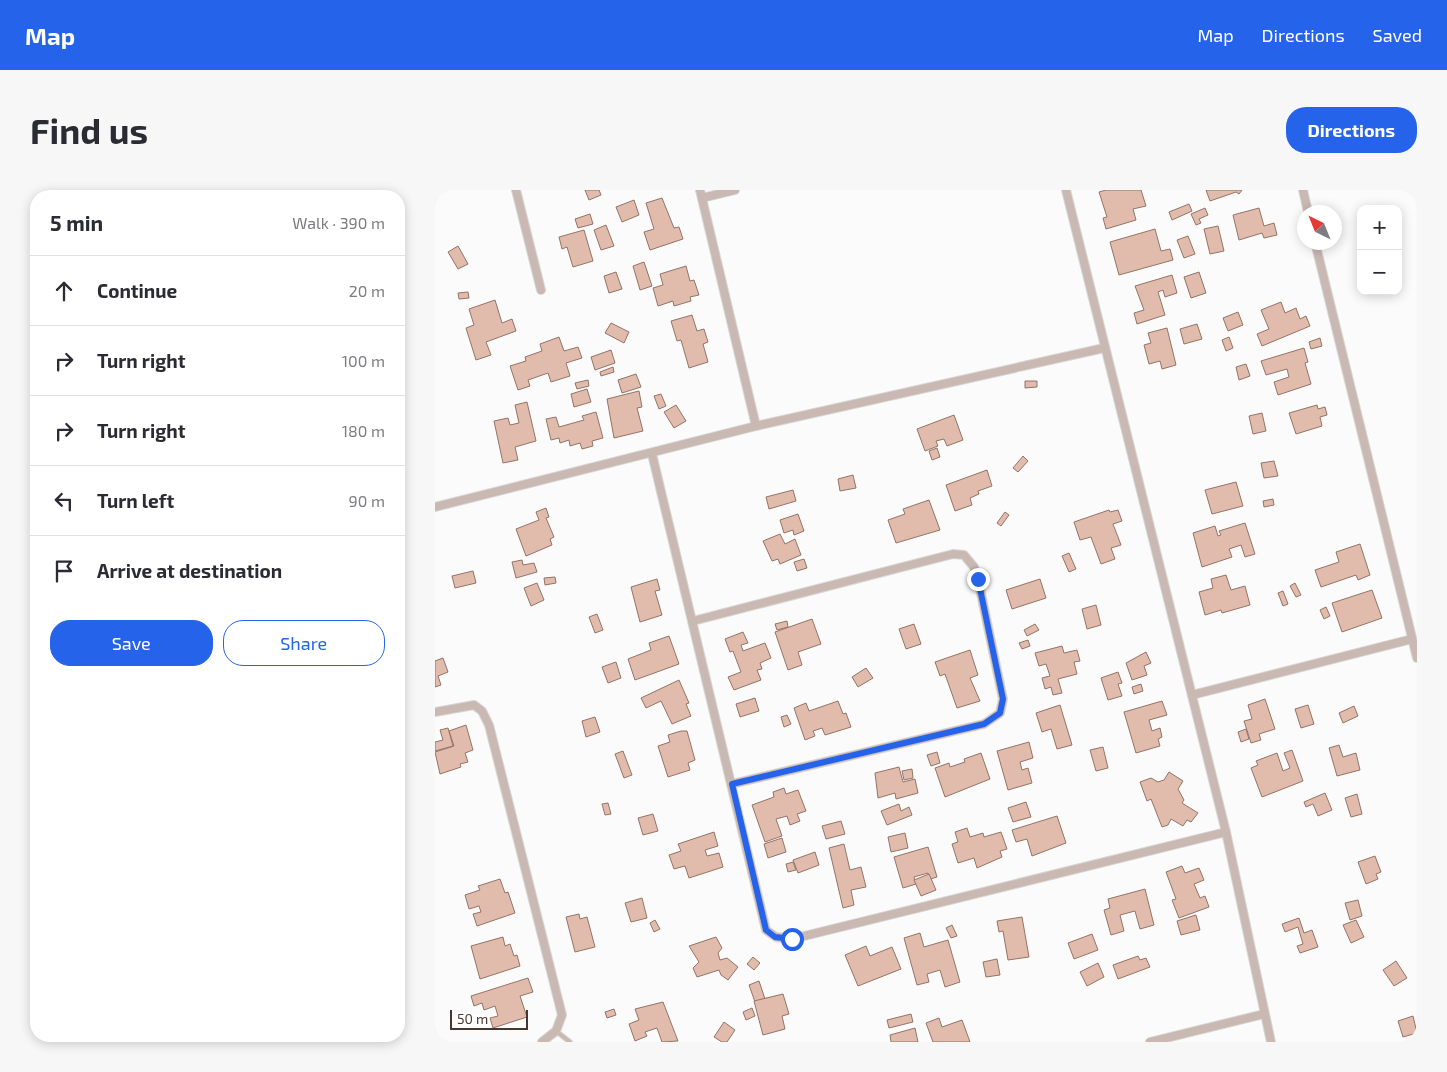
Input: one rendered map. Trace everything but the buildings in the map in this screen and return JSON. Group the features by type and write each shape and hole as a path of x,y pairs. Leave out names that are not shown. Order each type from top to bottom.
{"street":[{"path":"516,190 541,290"},
{"path":"735,190 701,194 756,426"},
{"path":"1066,190 1104,348 1227,832 1271,1042"},
{"path":"1303,190 1306,205"},
{"path":"1317,250 1417,658"},
{"path":"435,507 652,454 756,426 1104,348"},
{"path":"652,454 766,930 784,940 1227,832"},
{"path":"693,621 953,554 964,555 973,567 978,579 1003,699 1000,713 984,724 732,784"},
{"path":"1192,695 1412,639"},
{"path":"435,712 474,705 482,711 489,725 562,1015 556,1031 542,1042"},
{"path":"1149,1042 1264,1014"}],"lane":[{"path":"556,1031 570,1042"}],"route":[{"path":"792,939 784,940 775,937 766,930 732,784 984,724 1000,713 1003,699 978,579"}]}
